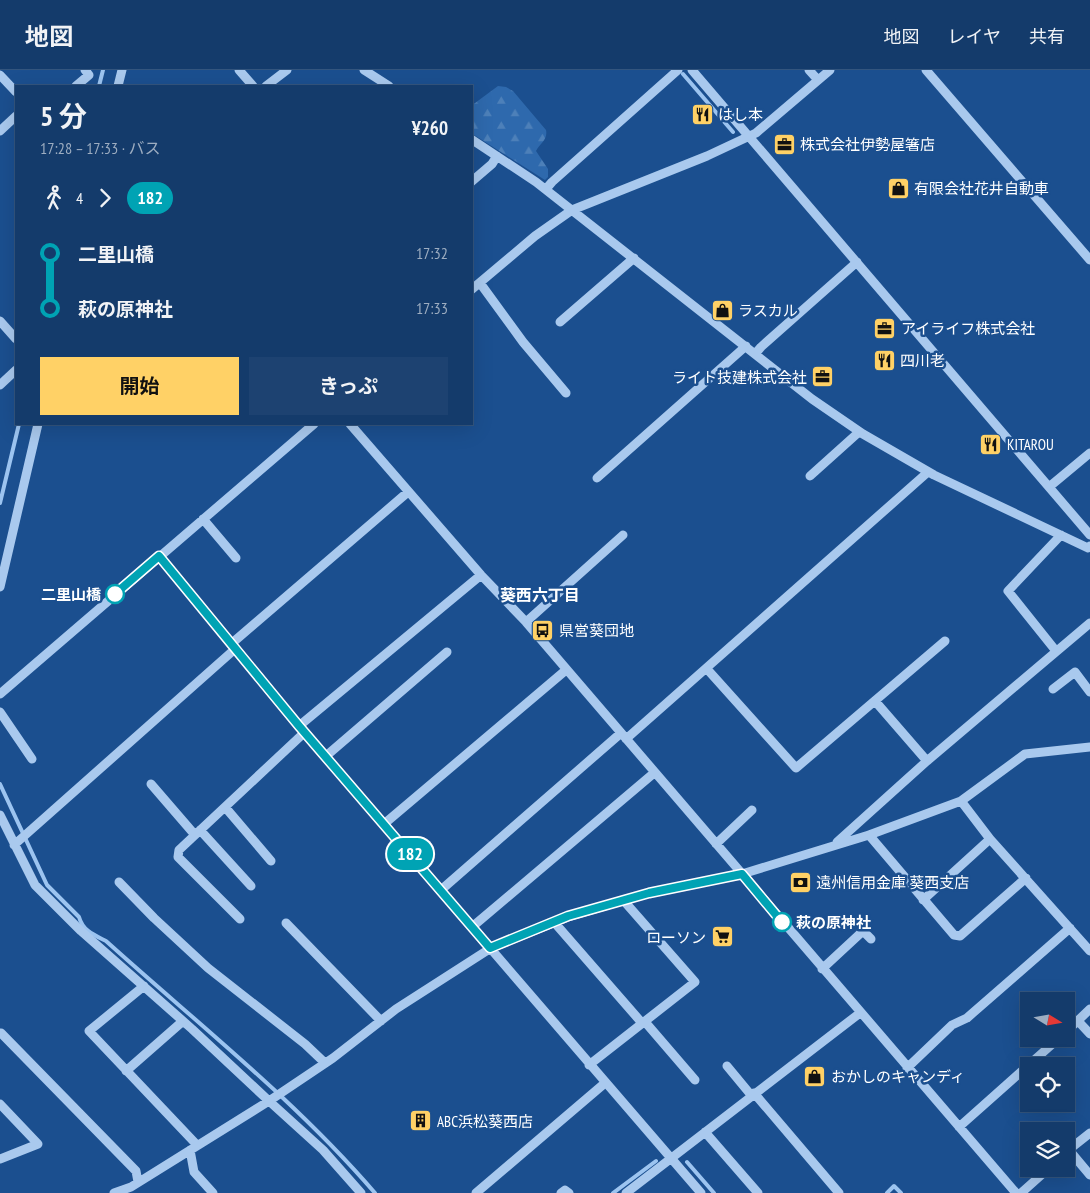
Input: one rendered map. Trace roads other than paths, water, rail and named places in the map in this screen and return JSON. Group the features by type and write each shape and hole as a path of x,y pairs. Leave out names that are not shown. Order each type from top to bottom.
{"street":[{"path":"77,85 89,75 85,70"},
{"path":"118,85 122,70"},
{"path":"239,70 252,85"},
{"path":"267,85 287,70"},
{"path":"364,70 387,85"},
{"path":"546,190 552,182 678,70"},
{"path":"692,70 1090,535"},
{"path":"809,70 818,80"},
{"path":"566,392 475,284 535,236 572,210 707,156 760,130 830,70"},
{"path":"926,70 1090,260"},
{"path":"0,75 15,91"},
{"path":"0,131 15,117"},
{"path":"473,140 546,190 859,432 928,472 1088,548 1090,546"},
{"path":"473,180 492,164 497,156"},
{"path":"560,322 634,258"},
{"path":"756,354 761,347 857,262"},
{"path":"0,321 15,338"},
{"path":"597,478 746,346"},
{"path":"0,385 15,371"},
{"path":"0,587 38,425"},
{"path":"0,694 313,425"},
{"path":"351,425 481,575 526,622 959,1127 1005,1190 1016,1193"},
{"path":"810,476 859,432"},
{"path":"1049,487 1090,453"},
{"path":"440,890 708,668 928,472"},
{"path":"14,845 233,646 408,492"},
{"path":"203,519 236,558"},
{"path":"526,622 622,534"},
{"path":"1056,651 1008,591 1061,535"},
{"path":"159,556 302,729 670,1160 701,1193"},
{"path":"240,919 178,857 179,850 225,807 302,729 481,575"},
{"path":"834,844 927,761 1090,623"},
{"path":"708,668 796,768 945,641"},
{"path":"326,756 446,652"},
{"path":"384,824 566,670"},
{"path":"1054,689 1075,672 1090,692"},
{"path":"874,701 927,761"},
{"path":"0,712 32,759"},
{"path":"114,1193 138,1182 293,1086 381,1021 490,948 554,922 624,900 742,874 834,844 869,835 961,801 1025,754 1090,747"},
{"path":"472,926 654,772"},
{"path":"151,784 251,886"},
{"path":"961,801 990,839 1090,951"},
{"path":"225,807 271,861"},
{"path":"716,844 752,810"},
{"path":"0,815 34,885 81,931 184,1021 268,1102 323,1150 362,1193"},
{"path":"869,835 954,935 960,936 1026,878"},
{"path":"923,900 990,839"},
{"path":"119,882 154,918 208,968 305,1044 325,1064"},
{"path":"590,1065 695,982 624,900"},
{"path":"554,922 695,1080"},
{"path":"286,923 381,1021"},
{"path":"907,1068 952,1025 967,1018 1070,928"},
{"path":"822,969 863,931 871,939"},
{"path":"144,986 89,1031 194,1148 194,1172 213,1193"},
{"path":"1075,1024 1090,1009"},
{"path":"626,1193 860,1013"},
{"path":"126,1071 184,1021"},
{"path":"1078,1021 1090,1034"},
{"path":"1,1033 136,1171 138,1182"},
{"path":"959,1127 1048,1048"},
{"path":"728,1066 839,1193"},
{"path":"476,1193 605,1083"},
{"path":"0,1104 38,1144 0,1159"},
{"path":"705,1132 758,1193"},
{"path":"1075,1145 1090,1133"},
{"path":"1075,1160 1090,1175"},
{"path":"1021,1193 1039,1177"},
{"path":"561,1193 565,1190 568,1193"}],"waterway":[{"path":"99,85 103,70"},
{"path":"683,74 733,132"},
{"path":"0,503 19,425"},
{"path":"0,784 47,885 79,917 83,926 106,941 279,1094 375,1193"},
{"path":"613,1193 656,1161"},
{"path":"687,1162 714,1193"},
{"path":"887,1193 894,1186 901,1193"}],"place":[{"name":"はし本","path":"702,114"},
{"name":"株式会社伊勢屋箸店","path":"784,144"},
{"name":"有限会社花井自動車","path":"898,188"},
{"name":"ラスカル","path":"722,310"},
{"name":"アイライフ株式会社","path":"885,328"},
{"name":"四川老","path":"884,360"},
{"name":"ライト技建株式会社","path":"823,377"},
{"name":"KITAROU","path":"991,444"},
{"name":"二里山橋","path":"115,594"},
{"name":"県営葵団地","path":"543,630"},
{"name":"遠州信用金庫 葵西支店","path":"800,882"},
{"name":"萩の原神社","path":"782,922"},
{"name":"ローソン","path":"722,937"},
{"name":"おかしのキャンディ","path":"815,1076"},
{"name":"ABC浜松葵西店","path":"421,1121"}],"district":[{"name":"葵西六丁目","path":"540,595"}]}
